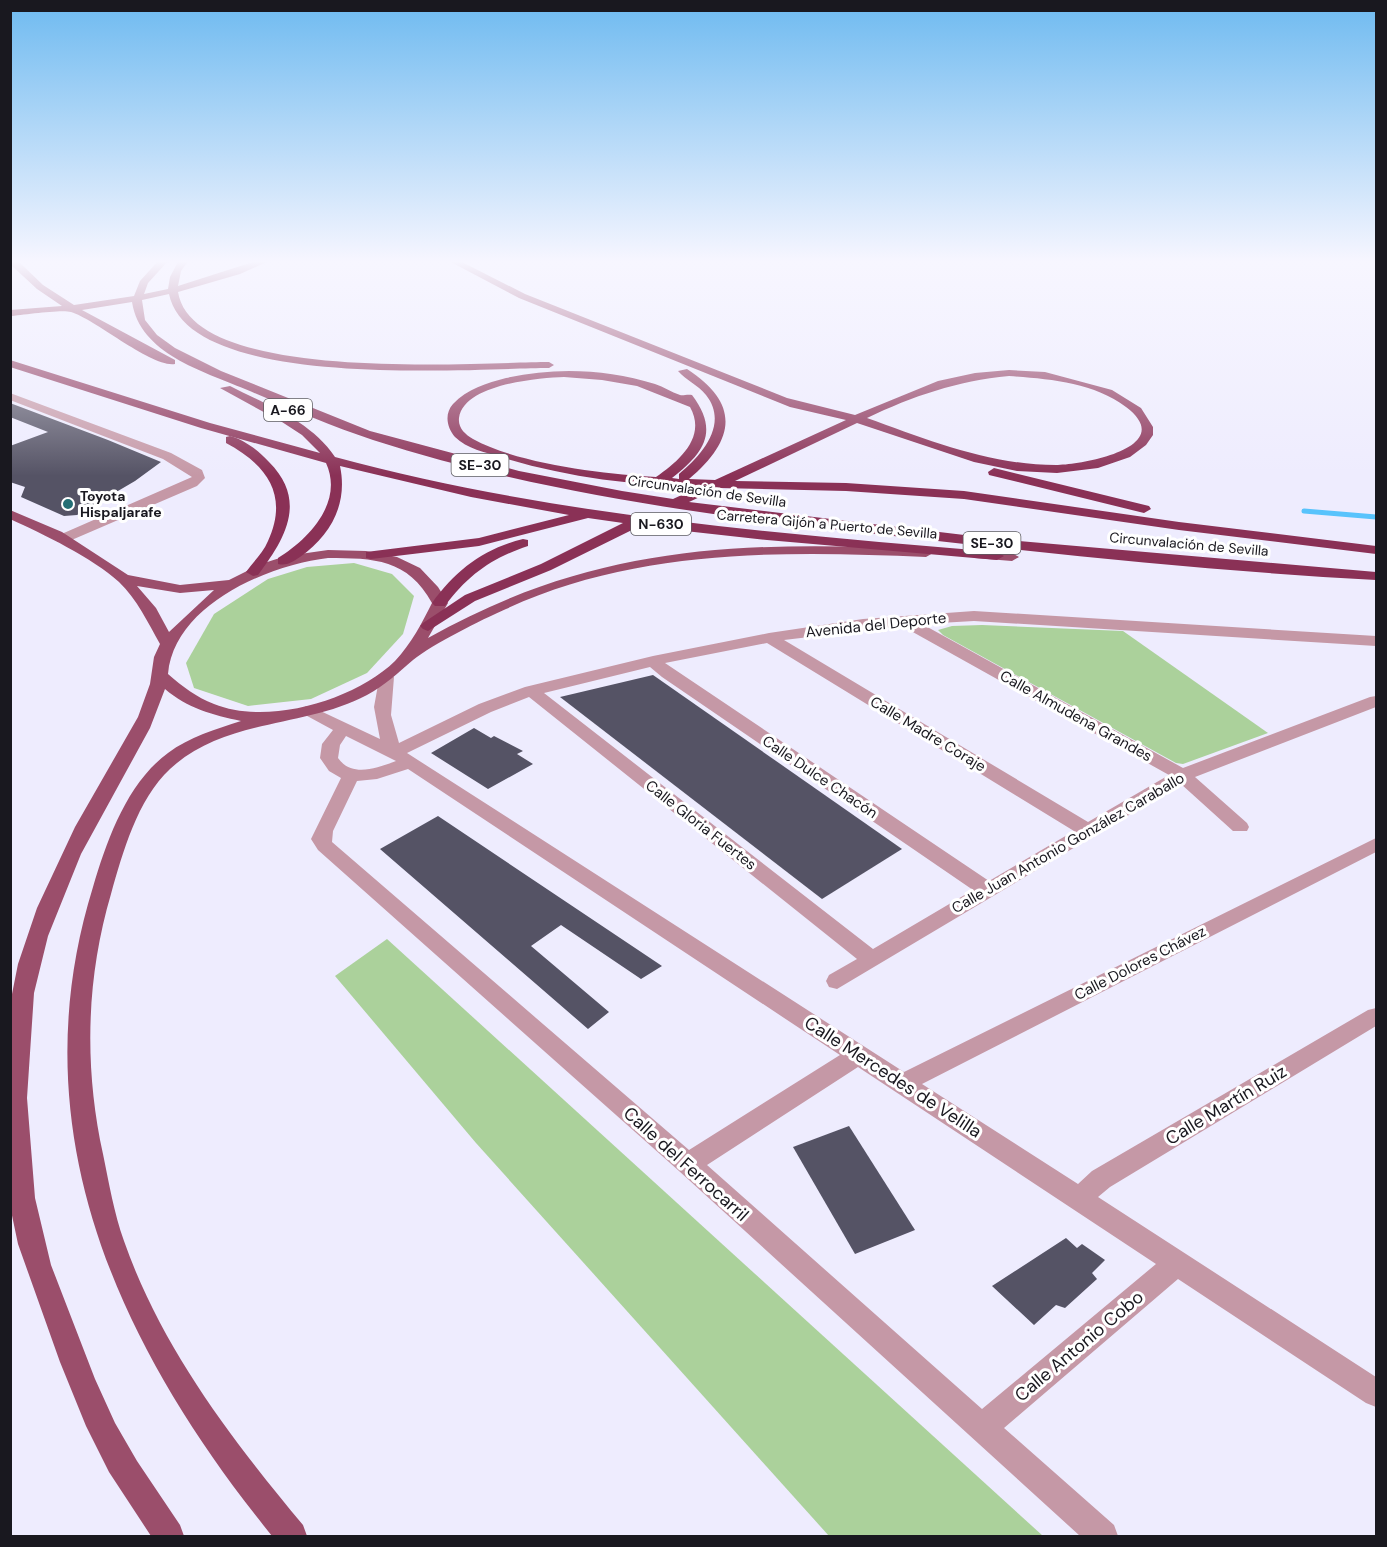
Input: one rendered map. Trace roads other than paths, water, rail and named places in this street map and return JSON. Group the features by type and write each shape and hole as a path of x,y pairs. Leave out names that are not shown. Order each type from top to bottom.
{"highway":[{"name":"A-66","path":"116,332 159,356 226,388 284,409 353,429"},
{"name":"Circunvalación de Sevilla","path":"148,332 176,354 211,371 353,429 509,472 610,493 849,527 1229,565 1377,576"},
{"path":"201,332 208,338 248,352 343,365 513,364 585,369 662,384 690,398 700,414 702,427 699,442 691,455 668,475 645,490 604,509 520,538 493,553 455,580 440,603"},
{"path":"371,555 520,538 615,515 657,495 696,468 716,443 720,412 709,388 668,363 622,344 608,332"},
{"name":"Circunvalación de Sevilla","path":"610,332 897,443 1007,476 1155,512 1287,538 1377,550"},
{"name":"Carretera Gijón a Puerto de Sevilla","path":"10,363 107,395 302,453 431,484 539,506 714,531 1012,557 1229,565"},
{"path":"428,626 470,598 567,556 829,433 867,414 946,380 980,374 1019,374 1067,380 1108,392 1138,411 1145,422 1147,432 1143,443 1109,461 1078,467 1044,468 971,457 817,406 784,401"},
{"path":"694,405 662,391 614,378 546,375 514,379 475,392 455,409 453,422 455,428 465,439 486,448 538,463 620,477 691,483 930,491 1018,500 1166,524 1287,538"},
{"path":"226,388 299,427 325,449 336,471 339,494 323,529 309,546 284,561"},
{"path":"107,395 233,441 252,452 270,467 282,490 283,513 275,542 253,572"}],"main road":[{"path":"10,514 62,538 124,579 148,608 168,644"},
{"path":"405,657 489,611 530,593 602,570 659,558 727,551 804,549 1012,557"},
{"path":"170,1536 114,1452 90,1404 26,1225 20,1185 18,1133 19,1023 26,975 40,927 56,886 92,815 147,717 160,676 163,654 168,644 193,615 228,584 253,572 284,561 315,556 371,555 390,557 405,564 434,589 440,603 428,626 405,657 386,676 339,701 306,711 261,719 213,736 165,764 148,783 126,822 104,880 93,919 81,990 79,1075 86,1131 104,1217 118,1261 158,1344 186,1392 258,1495 292,1536"},
{"path":"124,579 180,589 228,584"},
{"path":"160,676 172,690 191,701 221,712 261,719"}],"street":[{"path":"10,396 167,456 197,473 199,478 62,538"},
{"name":"Avenida del Deporte","path":"401,757 485,708 531,691 653,661 769,638 902,620 975,616 1009,617 1377,641"},
{"name":"Calle Almudena Grandes","path":"902,620 1182,776 1240,827"},
{"name":"Calle Madre Coraje","path":"769,638 1087,830"},
{"name":"Calle Dulce Chacón","path":"653,661 668,674 987,890"},
{"path":"344,728 331,744 329,758 331,763 351,775 384,772 401,757 381,722 381,703 386,676"},
{"name":"Calle Gloria Fuertes","path":"531,691 871,959"},
{"name":"Calle Juan Antonio González Caraballo","path":"837,981 1087,830 1182,776 1377,701"},
{"name":"Calle Mercedes de Velilla","path":"306,711 401,757 1377,1393"},
{"name":"Calle del Ferrocarril","path":"351,775 323,831 321,838 325,846 688,1164 1103,1536"},
{"name":"Calle Dolores Chávez","path":"904,1083 1377,844"},
{"name":"Calle Martín Ruiz","path":"1079,1199 1101,1179 1377,1016"},
{"path":"688,1164 859,1055"},
{"name":"Calle Antonio Cobo","path":"981,1429 1178,1263"}],"waterway":[{"path":"1304,511 1376,517"}],"place":[{"name":"Toyota Hispaljarafe","path":"68,504"}]}
